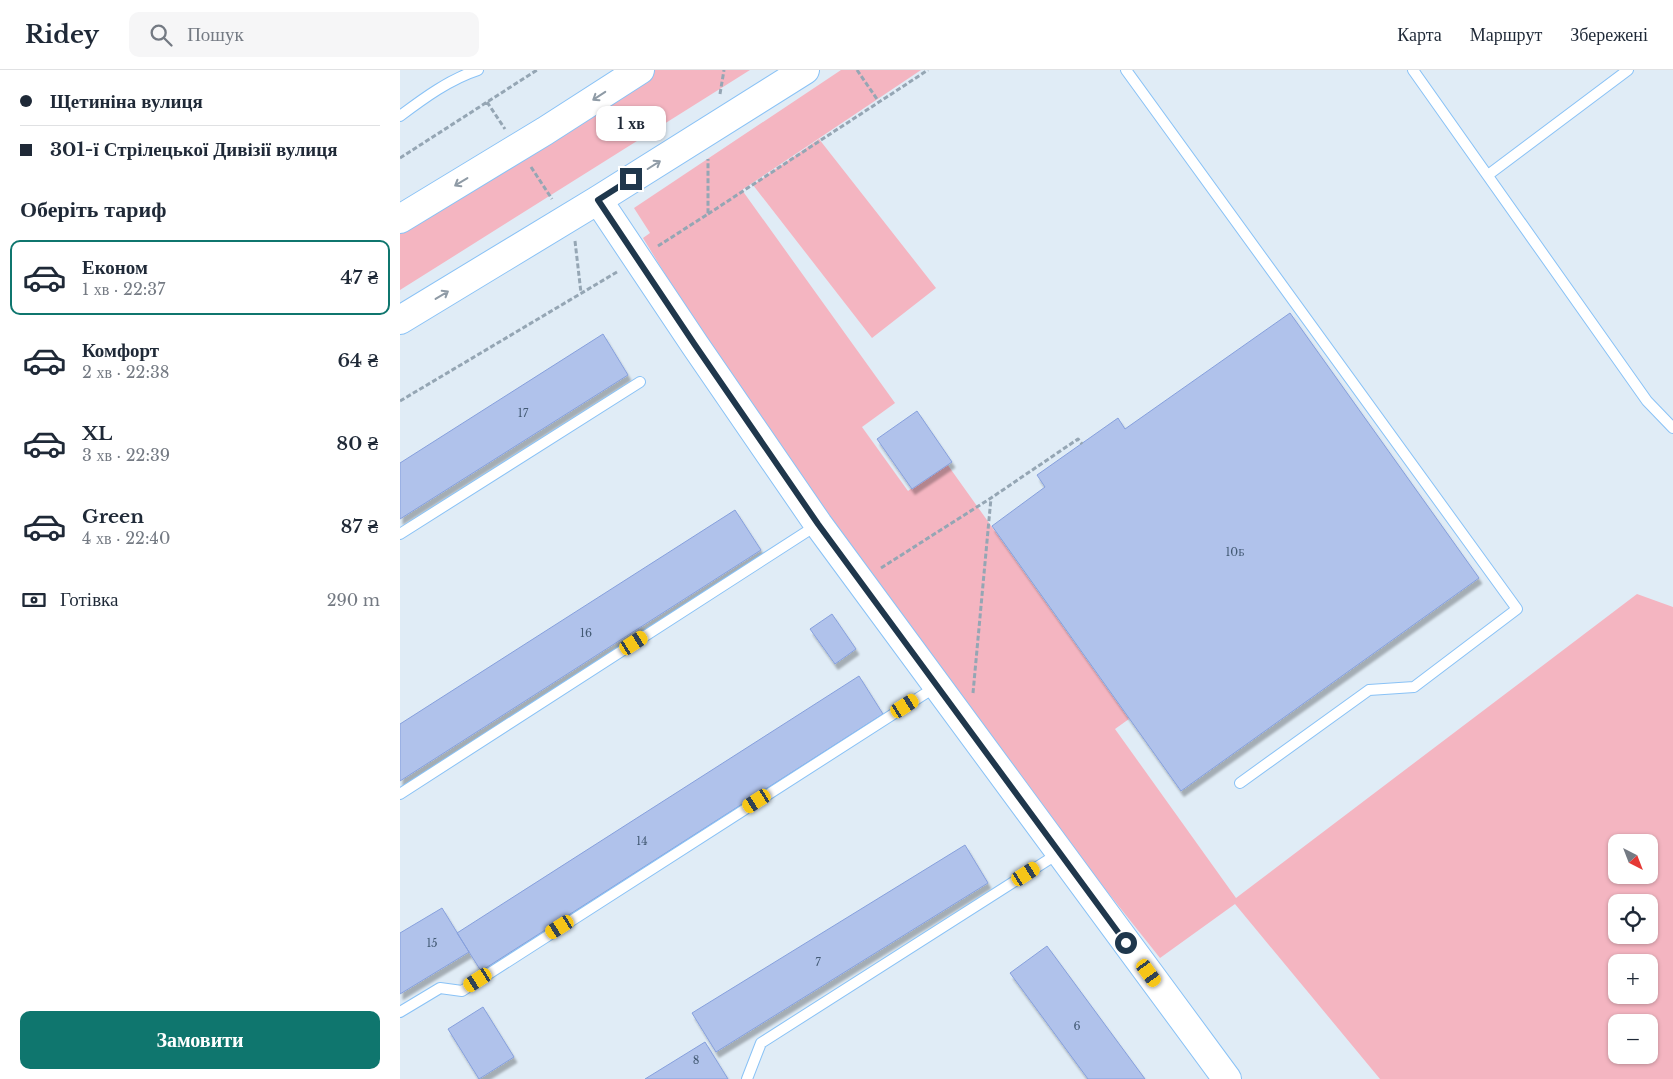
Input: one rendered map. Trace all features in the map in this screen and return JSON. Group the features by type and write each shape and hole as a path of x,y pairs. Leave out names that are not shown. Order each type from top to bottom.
{"street":[{"path":"400,219 518,148 640,70"},
{"path":"400,320 598,200 805,70"},
{"path":"598,200 818,524 1227,1079"}],"lane":[{"path":"400,116 464,74 478,70"},
{"path":"1126,70 1517,609 1414,687 1369,690 1240,783"},
{"path":"1413,70 1648,401 1673,428"},
{"path":"1488,175 1628,70"},
{"path":"400,534 640,382"},
{"path":"400,794 818,524"},
{"path":"400,1012 440,988 462,991 938,685"},
{"path":"747,1079 761,1043 1060,852"}],"path":[{"path":"400,158 537,70"},
{"path":"857,70 879,102"},
{"path":"400,401 638,259 928,70"},
{"path":"487,102 574,233 582,293"},
{"path":"708,162 708,214"},
{"path":"860,581 991,498 1078,439 1082,444"},
{"path":"970,731 991,498"}],"shaded area":[{"path":"651,70 750,70 400,290 400,228"},
{"path":"841,70 921,70 742,190 895,403 862,427 908,491 947,464 1129,719 1115,729 1236,898 1637,594 1673,607 1673,1079 1380,1079 1235,904 1160,958 860,581 818,524 643,238 650,233 634,208"},
{"path":"819,139 936,288 872,338 753,185"}],"building":[{"path":"1290,313 1479,578 1181,791 992,526 1045,487 1037,475 1118,418 1125,429"},
{"path":"603,334 628,375 400,519 400,463"},
{"path":"917,411 952,462 912,489 877,439"},
{"path":"735,510 761,550 400,781 400,724"},
{"path":"832,614 856,649 835,664 810,629"},
{"path":"859,676 883,714 481,971 457,933"},
{"path":"965,845 988,883 716,1052 692,1013"},
{"path":"442,908 469,952 400,994 400,933"},
{"path":"1047,946 1145,1079 1088,1079 1010,973"},
{"path":"483,1007 514,1057 479,1079 448,1029"},
{"path":"705,1042 728,1079 645,1079"}],"route":[{"path":"631,179 598,200 818,524 1126,943"}]}
